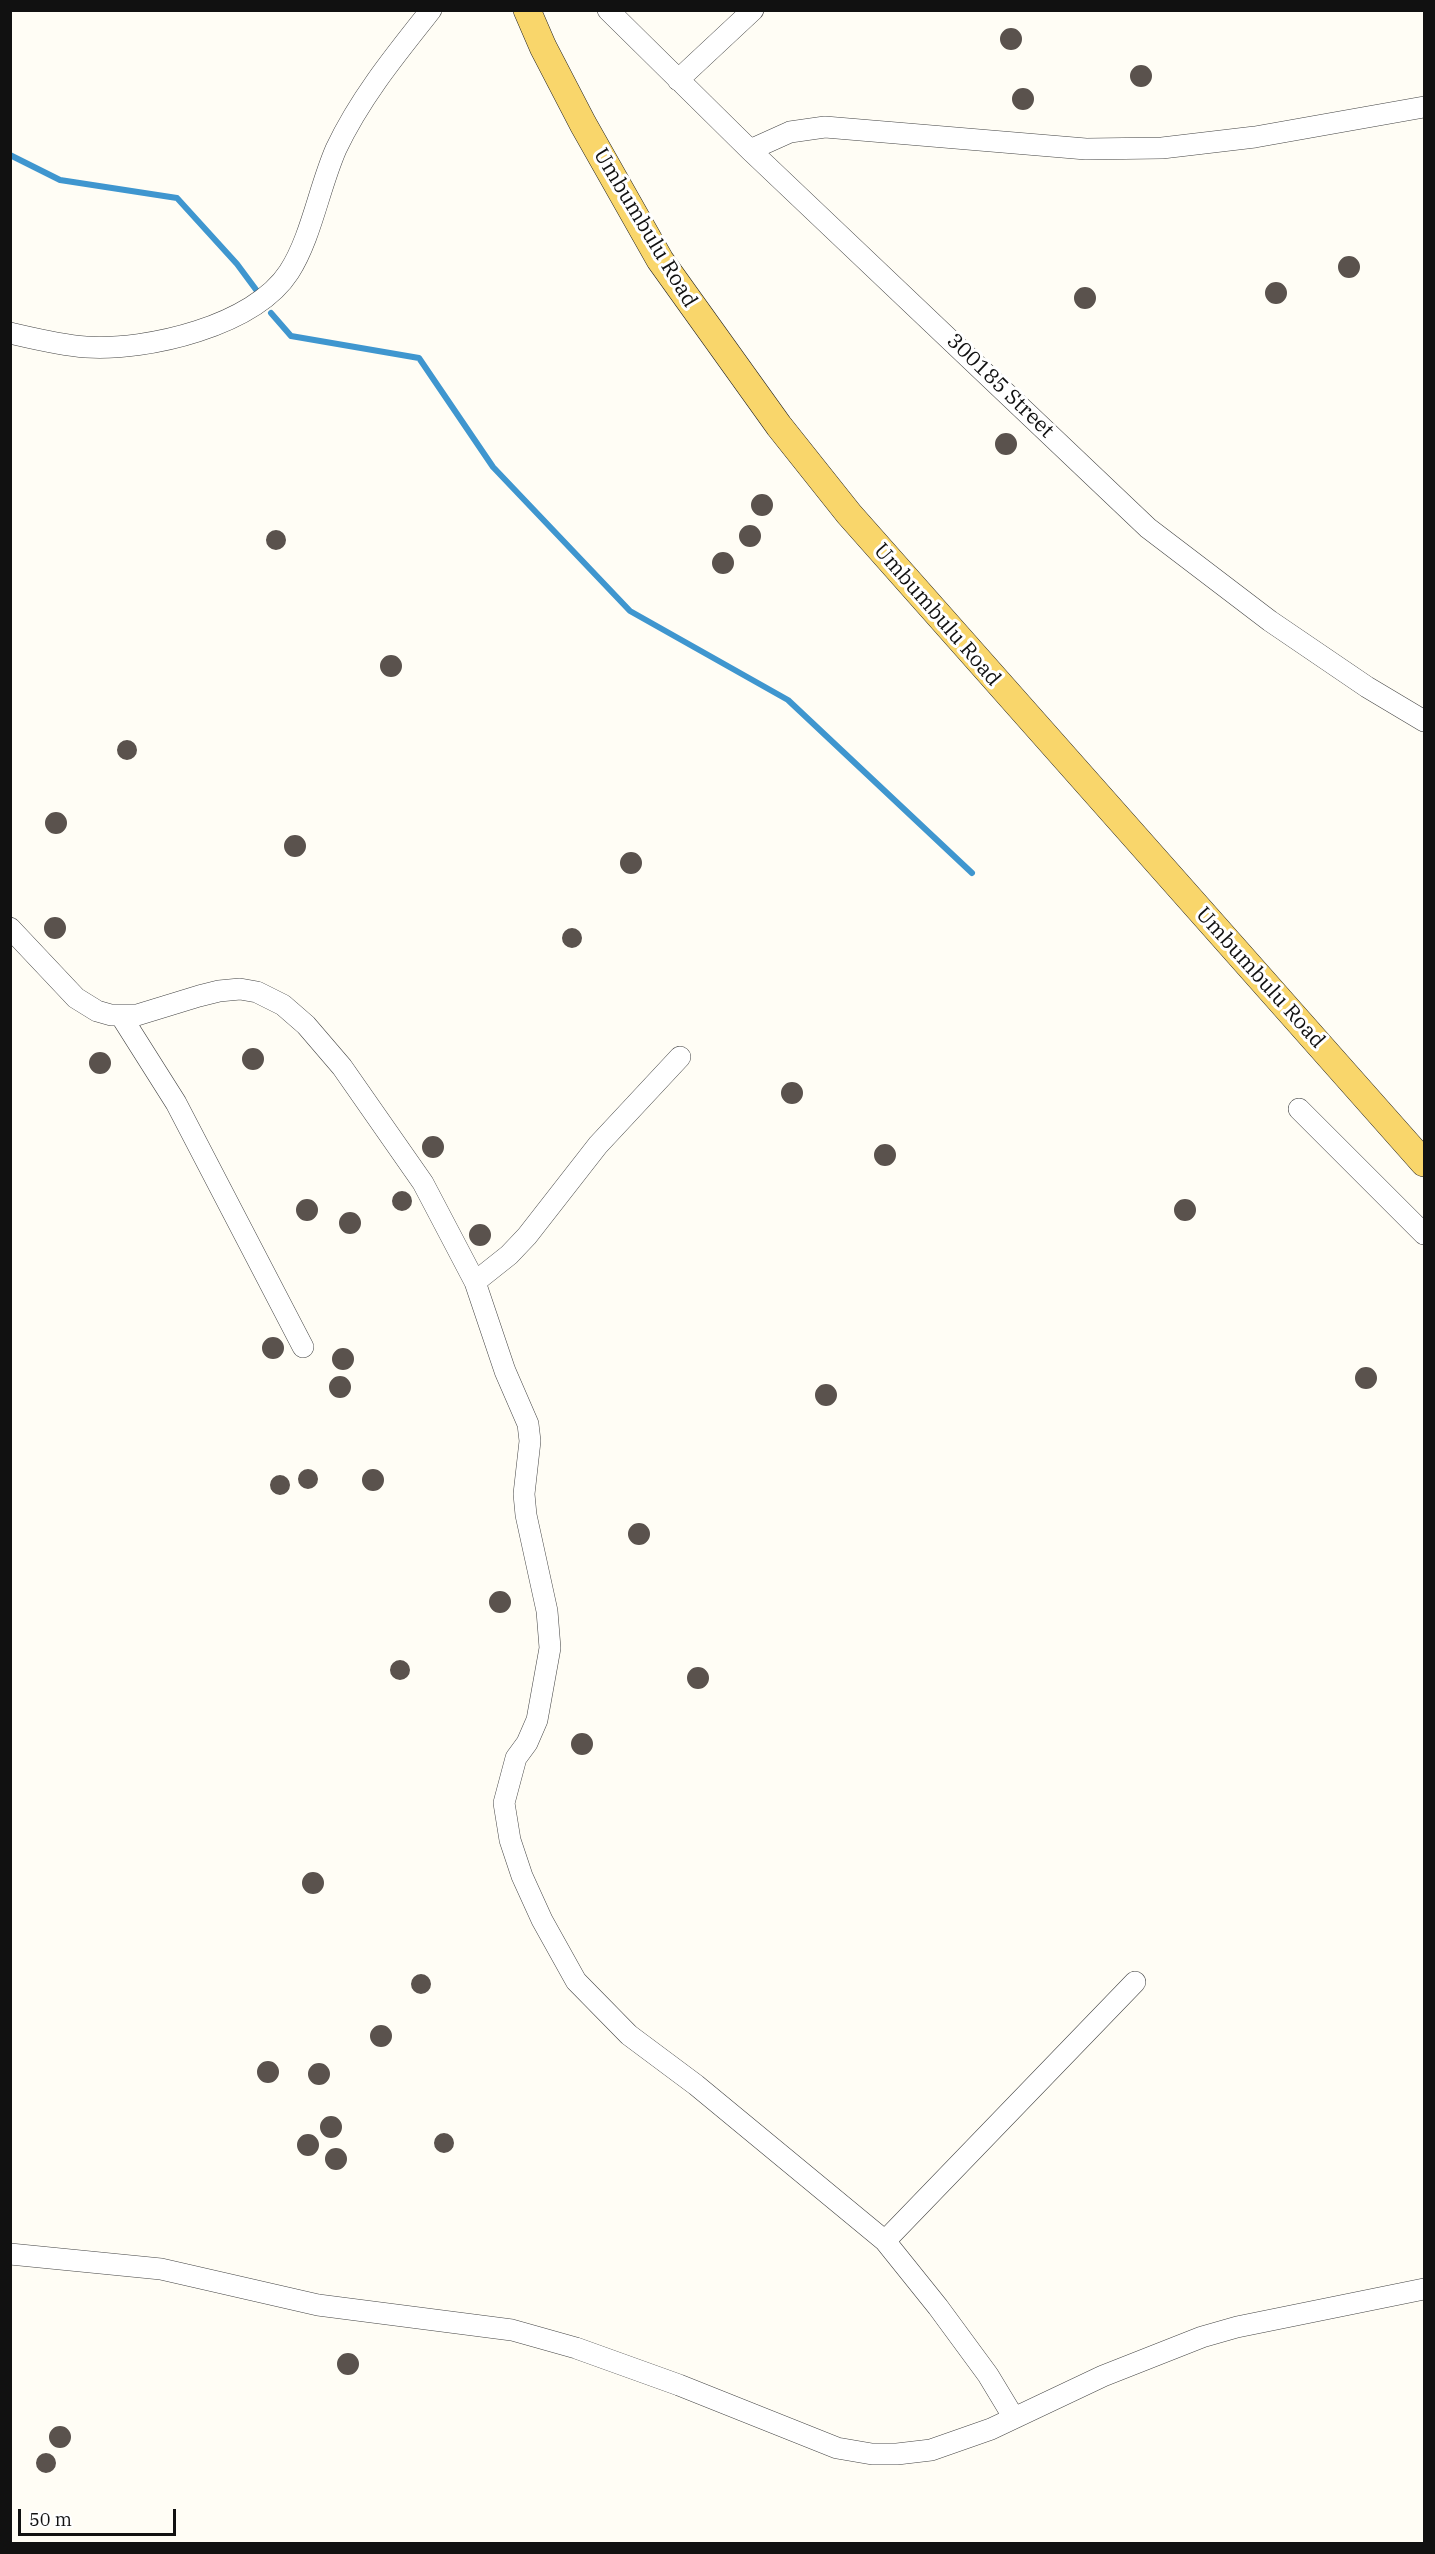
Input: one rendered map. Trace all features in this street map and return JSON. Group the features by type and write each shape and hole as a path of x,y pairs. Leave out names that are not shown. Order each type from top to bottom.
{"main road":[{"name":"Umbumbulu Road","path":"527,10 543,47 583,124 660,260 779,426 849,514 1425,1163"}],"street":[{"path":"10,333 48,343 88,347 127,345 196,332 236,316 269,296 289,272 301,247 326,175 350,124 383,71 431,10"},
{"name":"300185 Street","path":"608,10 750,150 1148,528 1270,621 1367,687 1425,721"},
{"path":"678,80 753,10"},
{"path":"750,150 790,132 825,127 1086,149 1162,148 1255,137 1425,107"},
{"path":"10,928 76,998 97,1011 121,1016 153,1011 219,991 240,989 257,992 283,1005 306,1025 342,1067 423,1183 476,1282 505,1371 528,1424 529,1456 524,1494 526,1515 547,1611 550,1648 537,1720 527,1743 516,1758 504,1803 510,1840 522,1876 555,1947 576,1981 629,2034 696,2085 885,2241 988,2375 1014,2418"},
{"path":"121,1016 176,1103 303,1347"},
{"path":"476,1282 509,1255 527,1236 606,1137 680,1057"},
{"path":"1299,1108 1425,1234"},
{"path":"885,2241 1135,1982"},
{"path":"10,2254 161,2269 318,2305 512,2330 609,2360 679,2385 837,2448 854,2452 897,2454 931,2450 1014,2418 1103,2376 1202,2337 1237,2327 1425,2289"}],"building":[{"path":"1011,28 1021,35 1022,39 1015,49 1011,50 1001,43 1000,39 1007,29"},
{"path":"1141,65 1151,72 1152,76 1145,86 1141,87 1131,80 1130,76 1137,66"},
{"path":"1023,88 1033,95 1034,99 1027,109 1023,110 1013,103 1012,99 1019,89"},
{"path":"1349,256 1359,263 1360,267 1353,277 1349,278 1339,271 1338,267 1345,257"},
{"path":"1276,282 1286,289 1287,293 1280,303 1276,304 1266,297 1265,293 1272,283"},
{"path":"1085,287 1095,294 1096,298 1089,308 1085,309 1075,302 1074,298 1081,288"},
{"path":"1006,433 1016,440 1017,444 1010,454 1006,455 996,448 995,444 1002,434"},
{"path":"762,494 772,501 773,505 766,515 762,516 752,509 751,505 758,495"},
{"path":"750,525 760,532 761,536 754,546 750,547 740,540 739,536 746,526"},
{"path":"272,530 280,530 286,536 286,544 280,550 272,550 266,544 266,536"},
{"path":"723,552 733,559 734,563 727,573 723,574 713,567 712,563 719,553"},
{"path":"391,655 401,662 402,666 395,676 391,677 381,670 380,666 387,656"},
{"path":"123,740 131,740 137,746 137,754 131,760 123,760 117,754 117,746"},
{"path":"56,812 66,819 67,823 60,833 56,834 46,827 45,823 52,813"},
{"path":"295,835 305,842 306,846 299,856 295,857 285,850 284,846 291,836"},
{"path":"631,852 641,859 642,863 635,873 631,874 621,867 620,863 627,853"},
{"path":"55,917 65,924 66,928 59,938 55,939 45,932 44,928 51,918"},
{"path":"568,928 576,928 582,934 582,942 576,948 568,948 562,942 562,934"},
{"path":"253,1048 263,1055 264,1059 257,1069 253,1070 243,1063 242,1059 249,1049"},
{"path":"100,1052 110,1059 111,1063 104,1073 100,1074 90,1067 89,1063 96,1053"},
{"path":"792,1082 802,1089 803,1093 796,1103 792,1104 782,1097 781,1093 788,1083"},
{"path":"433,1136 443,1143 444,1147 437,1157 433,1158 423,1151 422,1147 429,1137"},
{"path":"885,1144 895,1151 896,1155 889,1165 885,1166 875,1159 874,1155 881,1145"},
{"path":"398,1191 406,1191 412,1197 412,1205 406,1211 398,1211 392,1205 392,1197"},
{"path":"307,1199 317,1206 318,1210 311,1220 307,1221 297,1214 296,1210 303,1200"},
{"path":"1185,1199 1195,1206 1196,1210 1189,1220 1185,1221 1175,1214 1174,1210 1181,1200"},
{"path":"350,1212 360,1219 361,1223 354,1233 350,1234 340,1227 339,1223 346,1213"},
{"path":"480,1224 490,1231 491,1235 484,1245 480,1246 470,1239 469,1235 476,1225"},
{"path":"273,1337 283,1344 284,1348 277,1358 273,1359 263,1352 262,1348 269,1338"},
{"path":"343,1348 353,1355 354,1359 347,1369 343,1370 333,1363 332,1359 339,1349"},
{"path":"1366,1367 1376,1374 1377,1378 1370,1388 1366,1389 1356,1382 1355,1378 1362,1368"},
{"path":"340,1376 350,1383 351,1387 344,1397 340,1398 330,1391 329,1387 336,1377"},
{"path":"826,1384 836,1391 837,1395 830,1405 826,1406 816,1399 815,1395 822,1385"},
{"path":"304,1469 312,1469 318,1475 318,1483 312,1489 304,1489 298,1483 298,1475"},
{"path":"373,1469 383,1476 384,1480 377,1490 373,1491 363,1484 362,1480 369,1470"},
{"path":"276,1475 284,1475 290,1481 290,1489 284,1495 276,1495 270,1489 270,1481"},
{"path":"639,1523 649,1530 650,1534 643,1544 639,1545 629,1538 628,1534 635,1524"},
{"path":"500,1591 510,1598 511,1602 504,1612 500,1613 490,1606 489,1602 496,1592"},
{"path":"396,1660 404,1660 410,1666 410,1674 404,1680 396,1680 390,1674 390,1666"},
{"path":"698,1667 708,1674 709,1678 702,1688 698,1689 688,1682 687,1678 694,1668"},
{"path":"582,1733 592,1740 593,1744 586,1754 582,1755 572,1748 571,1744 578,1734"},
{"path":"313,1872 323,1879 324,1883 317,1893 313,1894 303,1887 302,1883 309,1873"},
{"path":"417,1974 425,1974 431,1980 431,1988 425,1994 417,1994 411,1988 411,1980"},
{"path":"381,2025 391,2032 392,2036 385,2046 381,2047 371,2040 370,2036 377,2026"},
{"path":"268,2061 278,2068 279,2072 272,2082 268,2083 258,2076 257,2072 264,2062"},
{"path":"319,2063 329,2070 330,2074 323,2084 319,2085 309,2078 308,2074 315,2064"},
{"path":"331,2116 341,2123 342,2127 335,2137 331,2138 321,2131 320,2127 327,2117"},
{"path":"440,2133 448,2133 454,2139 454,2147 448,2153 440,2153 434,2147 434,2139"},
{"path":"308,2134 318,2141 319,2145 312,2155 308,2156 298,2149 297,2145 304,2135"},
{"path":"336,2148 346,2155 347,2159 340,2169 336,2170 326,2163 325,2159 332,2149"},
{"path":"348,2353 358,2360 359,2364 352,2374 348,2375 338,2368 337,2364 344,2354"},
{"path":"60,2426 70,2433 71,2437 64,2447 60,2448 50,2441 49,2437 56,2427"},
{"path":"42,2453 50,2453 56,2459 56,2467 50,2473 42,2473 36,2467 36,2459"}],"waterway":[{"path":"10,155 60,180 177,198 237,264 257,291"},
{"path":"271,313 291,336 419,358 493,467 630,611 788,700 972,873"}]}
